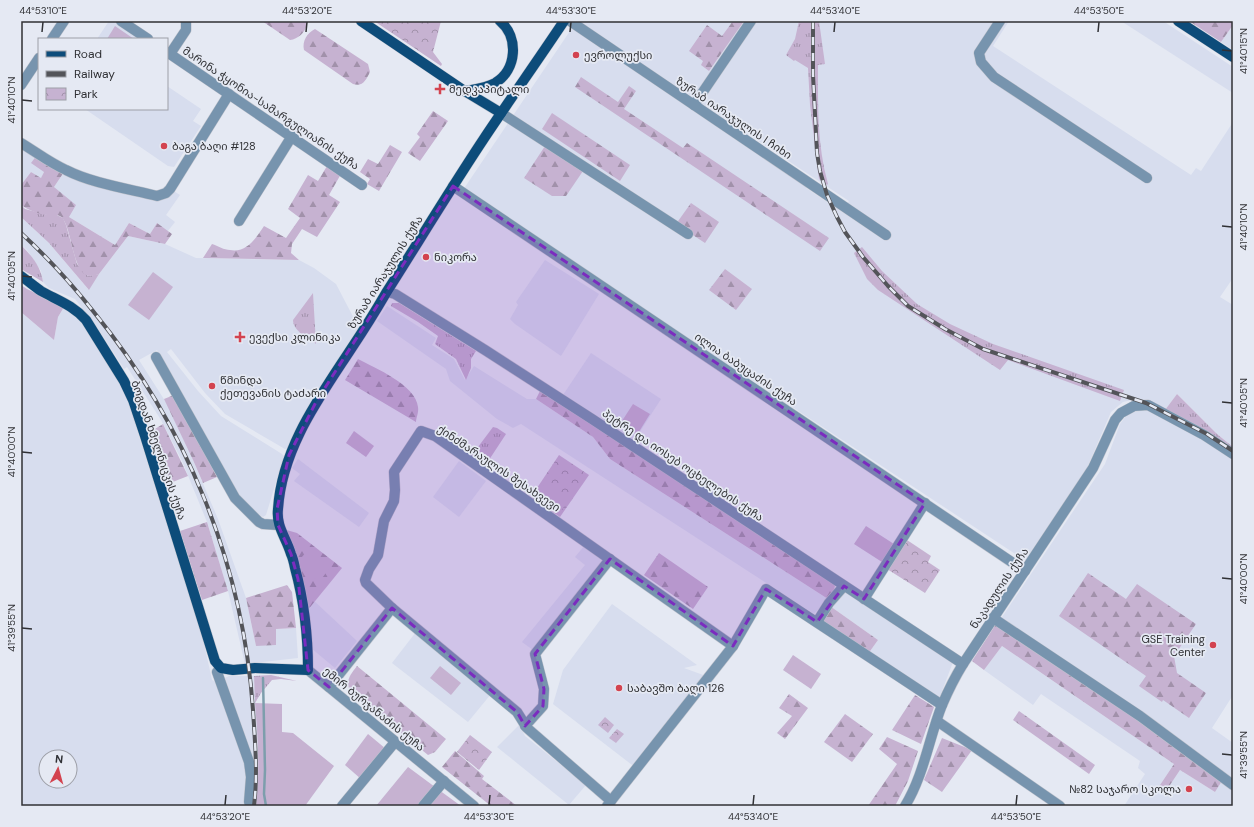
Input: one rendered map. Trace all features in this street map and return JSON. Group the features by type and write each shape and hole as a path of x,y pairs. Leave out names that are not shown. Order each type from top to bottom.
{"main road":[{"path":"361,21 465,91 501,113"},
{"path":"465,91 481,88 495,83 503,76 510,65 513,52 511,39 507,29 500,21"},
{"name":"ზურაბ იარაჯულის ქუჩა","path":"308,670 302,598 292,554 278,525 278,509 281,489 289,455 316,402 453,186 564,21"},
{"path":"1178,21 1233,57"},
{"name":"ბოგდან ხმელნიცკის ქუჩა","path":"21,276 41,291 62,301 80,313 86,320 124,381 133,400 145,436 212,654 215,662 221,668"},
{"name":"ემირ ბურჯანაძის ქუჩა","path":"221,668 233,670 255,668 308,670"}],"street":[{"path":"53,38 64,21"},
{"path":"121,21 146,38"},
{"path":"169,53 186,30 186,21"},
{"name":"ზურაბ იარაჯულის I ჩიხი","path":"570,21 886,235"},
{"path":"694,105 751,21"},
{"path":"1000,21 979,53 981,62 989,73 1147,178"},
{"name":"მარინა ჭყონია-სამარგულიანის ქუჩა","path":"169,53 362,185"},
{"path":"21,85 38,60"},
{"path":"21,143 66,171 109,185 157,196 162,195 170,189 229,94"},
{"path":"501,113 688,234"},
{"path":"239,222 292,136"},
{"name":"ილია ბაბუცაძის ქუჩა","path":"453,186 1025,571"},
{"name":"პეტრე და იოსებ ოცხელების ქუჩა","path":"387,292 395,294 498,359 963,664"},
{"path":"156,357 235,498 259,522 263,524 278,525"},
{"name":"ნაკადულის ქუჩა","path":"905,806 915,784 942,705 963,664 1093,468 1115,420 1121,413 1127,409 1142,405 1154,408 1204,435 1233,454"},
{"name":"ქინძმარაულის შესახვევი","path":"733,646 435,436 421,431 394,472 394,502 384,521 378,555 369,569 365,580 366,583 392,608 517,712 525,726 609,803 733,646 766,589 942,705"},
{"path":"864,599 925,504"},
{"path":"525,726 543,706 544,689 535,654 610,560"},
{"path":"817,622 829,603 844,586"},
{"path":"329,687 392,608"},
{"path":"993,618 1140,716 1233,785"},
{"path":"221,668 217,672 249,762 251,777 249,802"},
{"name":"ემირ ბურჯანაძის ქუჩა","path":"308,670 474,806"},
{"path":"937,721 1060,806"},
{"path":"342,806 396,742"},
{"path":"423,806 444,781"}],"highlighted area":[{"path":"453,186 925,503 864,599 844,586 817,622 766,589 733,646 610,559 535,654 544,689 543,706 525,726 517,712 392,608 329,687 308,670 298,579 291,554 278,525 277,509 289,455 316,402"}],"shaded area":[{"path":"109,21 115,21 140,38 98,38"},
{"path":"578,21 746,21 694,98"},
{"path":"756,21 1009,21 993,46 1191,175 1196,168 1201,171 1233,122 1233,278 1220,297 1233,305 1233,447 1217,434 1177,394 1165,410 1149,402 1136,399 1123,402 1111,412 1087,468 1026,561 463,190 572,28 883,239 847,204 849,201 701,103"},
{"path":"1121,21 1163,21 1233,67 1233,93"},
{"path":"1233,25 1233,50 1221,42"},
{"name":"ბაგა ბაღი #128","path":"168,87 201,109 193,121 201,126 174,167 168,166 86,110 168,110"},
{"path":"21,145 37,155 44,172 41,179 31,172 21,185"},
{"path":"64,172 149,196 172,190 180,195 166,215 175,222 167,232 157,223 150,234 129,223 115,245 69,217 54,187"},
{"name":"ევექსი კლინიკა","path":"21,217 49,243 88,289 128,236 165,244 196,258 299,260 314,268 336,284 359,328 288,448 285,449 225,414 205,393 171,349 167,352 198,391 221,416 284,456 266,515 263,517 250,508 237,495 157,350 139,360 167,404 218,519 246,598 256,646 276,629 296,628 298,658 245,664 228,591 207,522 182,461 161,420 127,367 124,369 97,327 75,299 49,288 43,282 41,271 27,250 21,245"},
{"path":"545,260 599,294 561,356 510,319 518,305 516,302"},
{"path":"387,306 436,338 432,345 454,359 465,380 474,366 527,399 536,399 593,437 610,459 828,599 814,614 521,424 513,428 497,419 450,381 446,369 377,321"},
{"path":"64,307 78,318 118,378 127,398 203,639 212,680 216,682 229,676 254,676 259,782 256,806 21,806 21,312 54,340 58,317"},
{"path":"591,353 661,399 634,441 563,395"},
{"path":"1149,410 1159,414 1233,458 1233,695 1212,728 1233,743 1233,781 1000,620 1105,464 1120,424 1126,416 1133,412"},
{"path":"298,459 369,513 359,527 294,481 300,474 292,468"},
{"path":"459,461 486,481 459,517 433,497"},
{"path":"585,545 604,561 533,650 522,642 585,565 575,557"},
{"path":"846,591 953,662 939,699 868,654 878,640 830,606"},
{"path":"313,600 357,641 335,668 311,648 304,604"},
{"name":"საბავშო ბაღი 126","path":"612,604 697,665 684,668 706,676 636,768 553,704 563,670"},
{"path":"416,632 491,694 468,722 392,663"},
{"path":"1002,646 1174,764 1158,788 1166,791 1180,770 1215,792 1222,781 1233,789 1233,806 1124,806 1145,774 1138,768 1140,761 1041,694 1033,705 984,670"},
{"path":"519,725 525,736 586,785 569,805 497,747"}],"green space":[{"path":"262,21 306,21 307,24 301,35 290,40"},
{"path":"374,21 441,21 433,52 442,64 441,66"},
{"path":"733,21 744,21 709,71 701,65 703,61 689,51 707,25 722,36"},
{"path":"799,21 819,21 825,64 818,65 819,125 827,185 819,179 810,105 808,68 786,55 795,39"},
{"path":"1189,21 1233,21 1233,25 1221,42"},
{"path":"115,26 133,38 108,38"},
{"path":"315,29 368,64 370,72 362,84 353,84 304,50 306,38"},
{"path":"581,77 618,102 629,86 636,91 624,109 683,148 687,143 829,238 820,251 575,87"},
{"path":"433,111 448,121 420,161 408,153 420,137 417,134"},
{"path":"552,113 630,165 620,181 542,129"},
{"path":"390,145 402,152 379,191 367,184 370,179 360,172 368,159 378,164"},
{"path":"545,146 583,171 566,196 552,196 524,178"},
{"path":"37,155 64,172 54,187 76,205 69,217 115,245 129,223 150,234 157,223 172,234 165,244 128,236 99,274 89,276 79,268 69,233 63,219 58,215 37,213 21,205 21,185 31,172 41,178 44,172 31,163"},
{"path":"327,166 341,174 329,195 340,202 317,237 302,229 292,244 291,253 299,260 203,258 212,244 228,250 236,250 246,247 254,240 264,226 286,238 300,218 288,209 308,175 318,181"},
{"path":"691,203 719,222 705,243 676,224"},
{"path":"21,205 25,209 48,215 55,214 63,218 77,264 88,276 99,274 89,290 49,243 21,217"},
{"path":"21,245 35,262 40,271 43,282 21,269"},
{"path":"862,247 882,271 917,304 950,324 993,344 1124,390 1120,401 1008,360 1000,370 878,290 867,279 854,253"},
{"path":"725,269 752,289 736,310 709,290"},
{"path":"153,272 173,287 149,320 128,305"},
{"path":"21,285 64,307 58,317 54,340 21,312"},
{"path":"313,293 316,344 295,328 293,320"},
{"path":"392,303 399,303 476,351 471,359 471,368 466,380 456,359 435,344 438,336 391,306"},
{"path":"358,359 394,378 410,391 416,399 418,407 416,422 345,380"},
{"path":"540,391 833,582 835,586 834,590 828,599 610,459 593,437 536,399"},
{"path":"1177,394 1217,434 1233,447 1233,452 1165,410"},
{"path":"174,395 217,477 203,483 164,399"},
{"path":"633,404 650,414 637,435 620,424"},
{"path":"163,424 188,476 165,485 150,432"},
{"path":"493,427 506,434 485,466 472,455"},
{"path":"354,431 374,446 366,457 346,443"},
{"path":"559,455 589,475 560,517 531,497"},
{"path":"544,485 568,501 559,514 535,498"},
{"path":"207,522 228,591 202,600 180,531"},
{"path":"866,526 894,544 882,562 854,544"},
{"path":"283,529 297,533 342,568 307,611"},
{"path":"907,540 931,556 928,562 940,570 925,593 887,569"},
{"path":"307,551 329,569 319,582 296,564"},
{"path":"659,553 708,587 693,609 644,575"},
{"path":"672,566 696,582 687,596 663,580"},
{"path":"1088,573 1126,599 1137,584 1196,624 1174,656 1177,673 1206,693 1189,718 1139,686 1146,676 1059,616"},
{"path":"287,585 292,592 296,628 276,629 276,645 256,646 246,598"},
{"path":"830,606 878,640 868,654 820,621"},
{"path":"996,624 1141,721 1222,781 1215,792 1180,770 1166,791 1158,788 1174,764 1002,646 984,670 972,661"},
{"path":"793,655 821,674 811,689 783,670"},
{"path":"357,666 446,739 435,752 428,755 350,691 348,680"},
{"path":"440,666 461,683 451,695 430,678"},
{"path":"271,675 297,681 281,679 272,680 255,703 254,676"},
{"path":"789,694 808,708 785,739 777,733 792,716 779,708"},
{"path":"915,695 934,707 921,744 892,730"},
{"path":"255,703 282,704 282,732 293,733 334,766 305,806 256,806 258,755"},
{"path":"1019,711 1095,765 1089,774 1013,720"},
{"path":"845,714 873,734 852,762 824,742"},
{"path":"605,717 614,725 608,733 598,725"},
{"path":"617,729 624,734 616,743 609,738"},
{"path":"368,734 386,749 361,779 345,765"},
{"path":"470,735 492,752 479,770 457,752"},
{"path":"887,737 918,751 908,781 895,806 868,806 897,764 879,749"},
{"path":"942,738 972,750 942,792 924,780"},
{"path":"455,751 484,776 482,779 517,806 491,806 442,767"},
{"path":"408,767 435,787 420,806 376,806"},
{"path":"439,790 461,806 427,806"}],"waterway":[{"path":"263,678 265,770 264,794 266,806"}],"railway":[{"path":"813,21 813,75 817,153 820,171 827,195 845,232 863,257 888,286 908,306 945,329 983,349 1146,403 1207,434 1233,451"},
{"path":"21,233 76,290 126,355 156,401 182,449 204,498 223,549 237,602 247,655 255,746 256,782 254,806"}],"place":[{"name":"ევროლუქსი","path":"576,55"},
{"name":"მედკაპიტალი","path":"440,89"},
{"name":"ბაგა ბაღი #128","path":"164,146"},
{"name":"ნიკორა","path":"426,257"},
{"name":"ევექსი კლინიკა","path":"240,337"},
{"name":"წმინდა ქეთევანის ტაძარი","path":"212,386"},
{"name":"GSE Training Center","path":"1213,645"},
{"name":"საბავშო ბაღი 126","path":"619,688"},
{"name":"№82 საჯარო სკოლა","path":"1189,789"}]}
